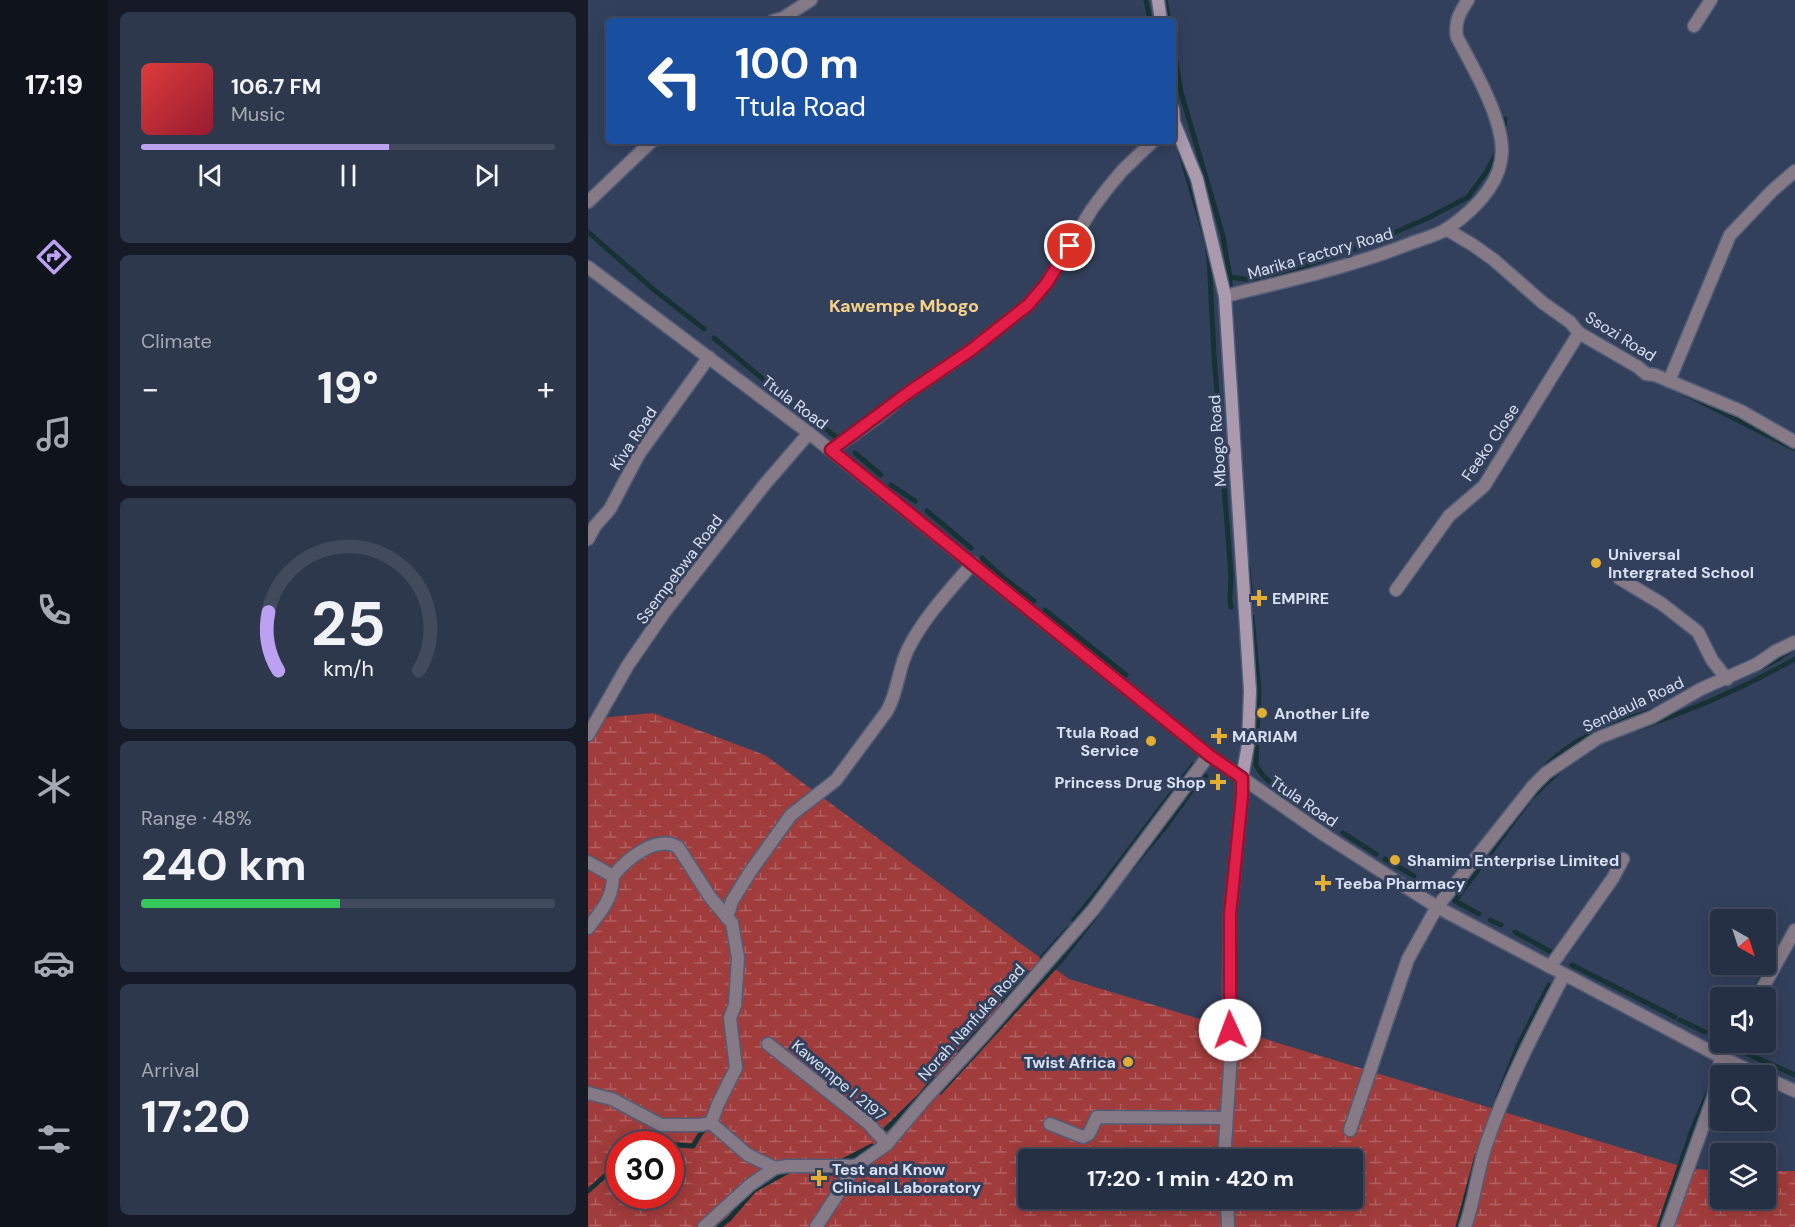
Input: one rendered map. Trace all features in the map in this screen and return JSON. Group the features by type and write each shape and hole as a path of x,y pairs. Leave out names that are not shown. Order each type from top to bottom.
{"street":[{"path":"783,18 811,0"},
{"path":"1158,0 1161,18"},
{"name":"Marika Factory Road","path":"1225,297 1376,257 1446,229 1489,191 1500,170 1502,150 1499,129 1490,105 1457,37 1455,28 1458,17 1468,0"},
{"path":"1694,26 1711,0"},
{"name":"Mbogo Road","path":"1176,126 1197,179 1225,297 1250,691 1248,744 1242,778"},
{"path":"588,201 649,144"},
{"path":"831,450 909,392 971,350 1028,305 1046,284 1107,189 1150,144"},
{"path":"1669,381 1730,235 1772,191 1795,171"},
{"name":"Ssozi Road","path":"1446,229 1473,244 1494,260 1543,303 1570,322 1579,333 1646,374 1669,381 1741,411 1795,442"},
{"name":"Ttula Road","path":"588,267 831,450 973,562 1209,755 1242,778 1326,836 1437,907 1737,1065"},
{"name":"Feeko Close","path":"1396,590 1449,516 1484,486 1579,333"},
{"name":"Kiva Road","path":"588,539 595,526 610,509 639,454 709,357"},
{"name":"Ssempebwa Road","path":"588,735 628,665 666,610 765,484 809,433"},
{"path":"727,918 732,900 791,815 836,780 887,711 892,703 908,649 932,613 973,562"},
{"path":"1619,578 1662,604 1698,632 1712,660 1727,679"},
{"name":"Sendaula Road","path":"1350,1130 1408,959 1437,907 1533,786 1546,773 1598,738 1652,717 1701,689 1727,679 1795,642"},
{"name":"Norah Nanfuka Road","path":"856,1166 887,1144 1093,910 1209,755"},
{"path":"1225,1149 1231,1053 1230,915 1242,778"},
{"path":"588,928 613,890 613,876 627,862 653,845 673,844 678,847 710,897 732,923 738,958 735,1005 730,1018 736,1068 711,1123"},
{"path":"1550,967 1613,878 1623,860"},
{"path":"588,862 613,876"},
{"path":"1763,987 1795,930"},
{"path":"1465,1227 1486,1144 1522,1054 1564,975"},
{"name":"Kawempe I 2197","path":"768,1044 868,1123 887,1144"},
{"path":"1667,1227 1713,1098 1721,1058 1724,1053"},
{"path":"1776,1082 1795,1091"},
{"path":"588,1093 612,1099 661,1125 711,1123"},
{"path":"1050,1124 1083,1137 1089,1134 1097,1116 1226,1118"},
{"path":"711,1123 748,1155 775,1168"},
{"path":"704,1227 750,1185 775,1168 856,1166"},
{"path":"816,1227 856,1166"},
{"path":"1227,1209 1228,1227"}],"green space":[{"path":"653,713 765,755 1069,979 1690,1169 1710,1170 1710,1209 1776,1209 1776,1171 1795,1171 1795,1227 588,1227 588,719"}],"waterway":[{"path":"1146,0 1149,18"},
{"path":"1165,0 1168,18"},
{"path":"1176,63 1181,92 1223,236 1230,277 1230,295"},
{"path":"1503,132 1505,119"},
{"path":"1230,277 1252,280 1279,275 1366,245 1428,218 1468,197 1487,171 1498,150"},
{"path":"1180,151 1207,243 1209,258 1231,576 1230,597"},
{"path":"588,232 653,289 704,329"},
{"path":"714,338 770,385"},
{"path":"1680,391 1795,449"},
{"path":"787,398 841,441"},
{"path":"855,453 881,475"},
{"path":"891,485 915,501"},
{"path":"927,511 971,548"},
{"path":"982,558 1034,601"},
{"path":"1248,567 1251,602"},
{"path":"1230,600 1231,607"},
{"path":"1045,610 1126,675"},
{"path":"1252,617 1259,690 1256,765 1268,780 1296,799"},
{"path":"1761,668 1794,648"},
{"path":"1639,728 1718,697 1795,659"},
{"path":"1541,771 1579,740 1623,720 1655,710"},
{"path":"1074,920 1193,765"},
{"path":"1479,914 1455,901 1530,799 1560,770"},
{"path":"1129,871 1200,779 1206,776"},
{"path":"1298,801 1313,813 1322,825"},
{"path":"1343,833 1376,854"},
{"path":"1385,859 1414,876"},
{"path":"1429,885 1443,894"},
{"path":"940,1092 1062,959 1097,914"},
{"path":"1490,920 1501,925"},
{"path":"1042,958 1068,929"},
{"path":"1515,932 1553,953"},
{"path":"1756,987 1781,944"},
{"path":"1572,965 1675,1017"},
{"path":"1003,1002 1030,973"},
{"path":"1498,1097 1518,1046 1549,985"},
{"path":"1680,1020 1705,1032"},
{"path":"960,1052 986,1023"},
{"path":"1746,1053 1795,1075"},
{"path":"886,1129 934,1079"},
{"path":"1659,1227 1691,1133 1710,1088"},
{"path":"684,1145 693,1146 708,1126"},
{"path":"839,1163 872,1146"},
{"path":"1458,1227 1477,1156"},
{"path":"719,1227 754,1190 792,1169"},
{"path":"821,1171 831,1173 842,1171"},
{"path":"588,1191 606,1175"}],"place":[{"name":"Universal Intergrated School","path":"1596,563"},
{"name":"EMPIRE","path":"1259,598"},
{"name":"Another Life","path":"1262,713"},
{"name":"MARIAM","path":"1219,736"},
{"name":"Ttula Road Service","path":"1151,741"},
{"name":"Princess Drug Shop","path":"1218,782"},
{"name":"Shamim Enterprise Limited","path":"1395,860"},
{"name":"Teeba Pharmacy","path":"1323,883"},
{"name":"Twist Africa","path":"1128,1062"},
{"name":"Test and Know Clinical Laboratory","path":"819,1178"}],"district":[{"name":"Kawempe Mbogo","path":"904,306"}],"route":[{"path":"1070,246 1046,284 1028,305 971,350 909,392 831,450 973,562 1209,755 1242,778 1230,915 1230,1030"}]}
